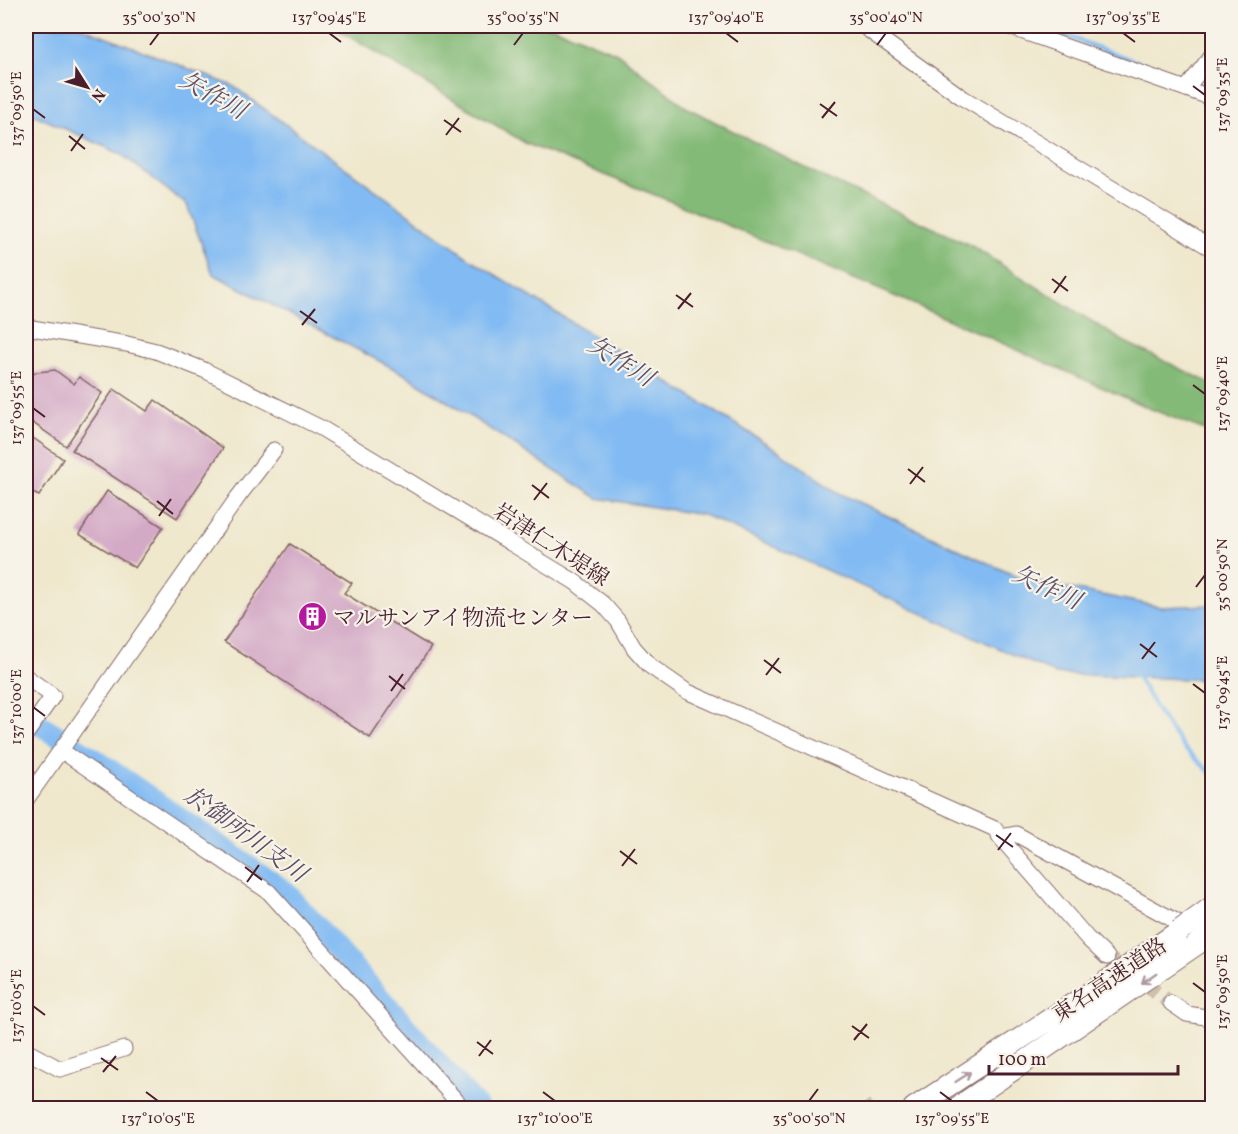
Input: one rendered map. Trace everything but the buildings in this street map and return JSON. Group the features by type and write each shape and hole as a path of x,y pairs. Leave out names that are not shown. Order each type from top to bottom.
{"highway":[{"name":"東名高速道路","path":"914,1108 1083,998 1212,907"},
{"name":"東名高速道路","path":"957,1108 1207,939"}],"street":[{"path":"863,26 963,98 1212,249"},
{"path":"1007,26 1212,98"},
{"path":"1186,90 1212,55"},
{"name":"岩津仁木堤線","path":"26,327 156,351 204,370 321,428 575,582 603,604 618,621 634,648 650,666 686,691 995,829 1088,939 1107,957"},
{"path":"26,800 238,497 274,450"},
{"path":"26,678 53,696 26,734"},
{"path":"62,751 269,892 463,1108"},
{"path":"1000,837 1016,834 1207,939"},
{"path":"1171,1003 1187,1014 1212,1018"},
{"path":"26,1051 60,1070 124,1048"}],"green space":[{"path":"323,26 551,26 617,53 686,107 825,178 970,245 1123,341 1212,384 1212,433 1151,409 911,303 670,201 527,144 335,28"}],"water":[{"name":"矢作川","path":"26,26 79,26 233,86 470,259 777,450 839,493 1022,579 1161,607 1212,605 1212,680 1056,674 704,515 597,498 406,375 213,274 187,205 121,154 26,111"}],"waterway":[{"path":"1039,26 1189,81"},
{"path":"1196,83 1212,88"},
{"path":"1135,673 1160,715 1184,748 1212,774"},
{"name":"於御所川支川","path":"26,716 93,758 286,892 478,1108"}],"tunnel":[{"path":"1107,957 1171,1003"},
{"path":"863,1104 866,1108"}],"place":[{"name":"マルサンアイ物流センター","path":"312,617"}]}
